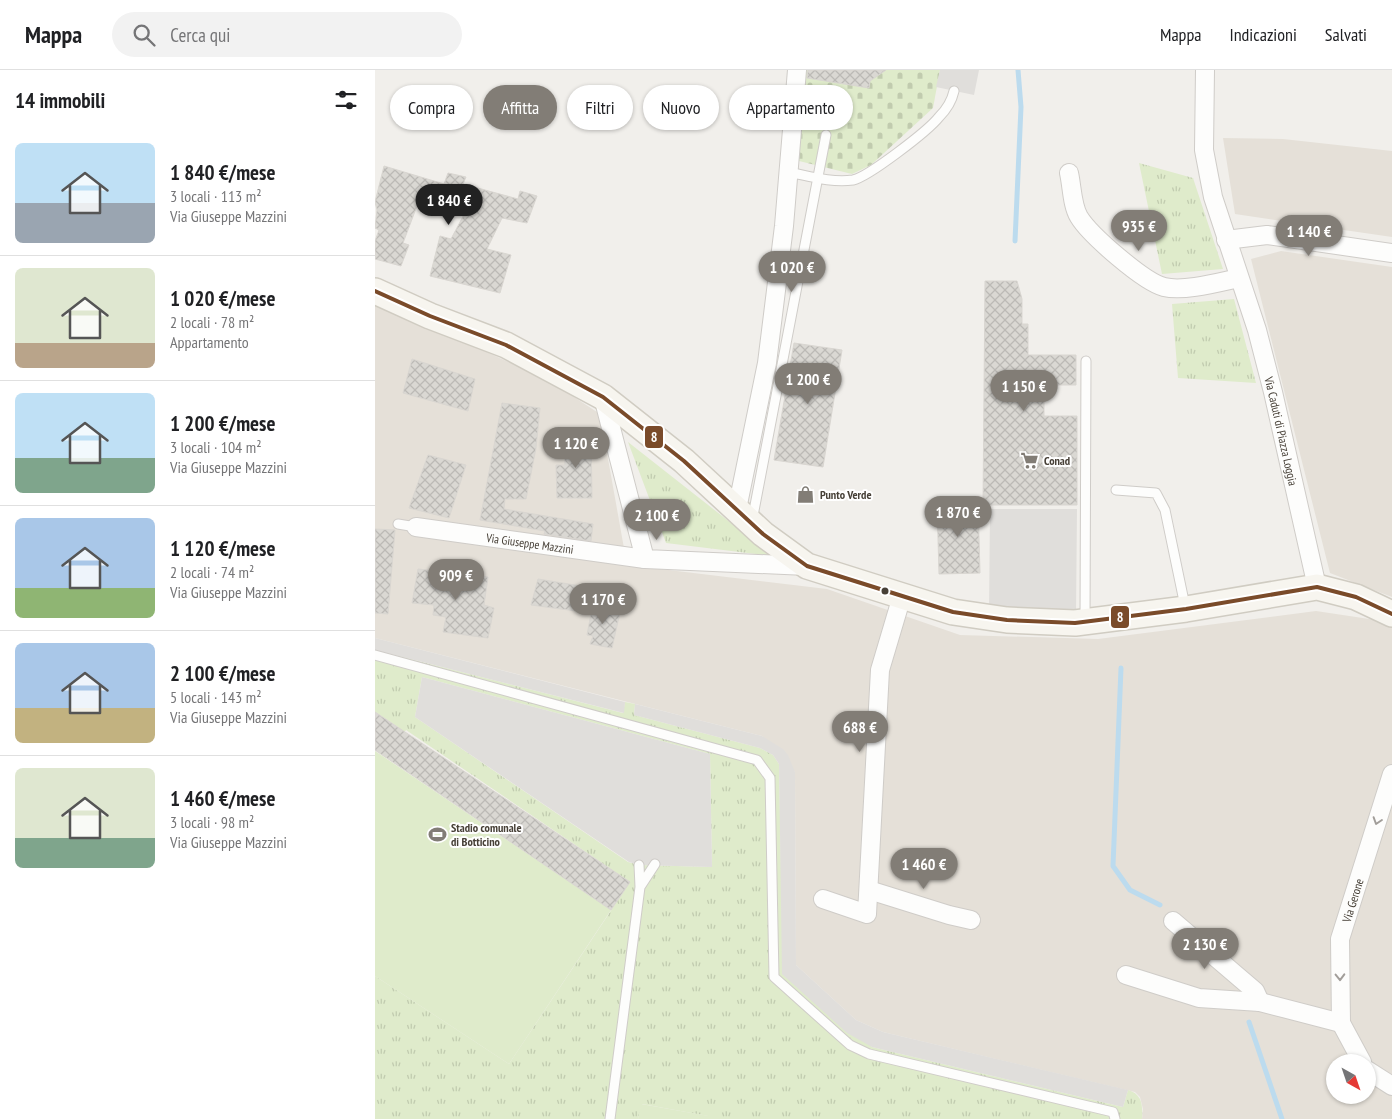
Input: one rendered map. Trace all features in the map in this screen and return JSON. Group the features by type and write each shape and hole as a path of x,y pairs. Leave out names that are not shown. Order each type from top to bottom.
{"street":[{"path":"745,516 767,363 797,70"},
{"name":"Via Caduti di Piazza Loggia","path":"1205,70 1205,150 1213,197 1273,392 1317,587"},
{"path":"1069,173 1078,216 1092,234 1130,266 1150,279 1164,287 1189,287 1239,278"},
{"path":"1227,240 1267,235 1392,253"},
{"name":"Via Giuseppe Mazzini","path":"375,291 430,316 506,345 603,397 684,461 763,534 807,566"},
{"path":"603,397 645,559"},
{"name":"Via Giuseppe Mazzini","path":"416,527 645,559 807,566 953,612 1008,617 1085,621 1186,609 1317,587 1356,597 1392,614"},
{"path":"823,899 867,914 881,670 902,596"},
{"name":"Via Gerone","path":"1358,1054 1341,1023 1340,940 1391,780"},
{"path":"869,890 971,920"},
{"path":"1173,921 1255,991 1260,1002"},
{"path":"1126,975 1199,998 1260,1002 1341,1023"},
{"path":"1376,1076 1392,1086"}],"lane":[{"path":"788,172 818,178 854,180 873,170 939,118 953,98 954,91"},
{"path":"745,516 826,135"},
{"path":"1085,621 1081,533 1086,361"},
{"path":"1116,490 1156,493 1165,510 1186,609"},
{"path":"398,524 416,527"},
{"path":"375,655 432,675 639,731 757,760 770,778 774,977 850,1045 869,1054 1113,1112 1115,1119"},
{"path":"609,1119 640,887 649,866 640,887"}],"shaded area":[{"path":"940,70 979,70 974,95 936,87"},
{"path":"1223,138 1283,139 1392,151 1392,237 1235,214"},
{"path":"1281,251 1392,267 1392,597 1330,573 1251,259"},
{"path":"375,301 548,380 600,414 627,565 827,589 960,635 1098,639 1316,611 1376,620 1392,628 1392,1119 1142,1119 1143,1109 1140,1097 1135,1092 883,1032 856,1020 796,965 795,772 762,736 375,638"},
{"path":"990,509 1077,509 1076,614 989,614"},
{"path":"375,638 625,702 624,713 375,650"},
{"path":"422,677 710,754 712,867 639,865 629,862 415,717"},
{"path":"635,704 762,736 783,749 788,755 795,772 796,965 856,1020 883,1032 1128,1090 1123,1107 872,1047 847,1033 782,974 779,764 773,755 760,748 634,715"}],"green space":[{"path":"805,70 940,70 933,108 871,165 852,174 799,161 801,130 853,130 853,85 804,85"},
{"path":"1139,163 1193,178 1223,269 1162,274"},
{"path":"1234,299 1256,383 1178,378 1172,304"},
{"path":"628,442 773,556 666,543"},
{"path":"375,650 623,713 625,702 635,704 634,715 760,748 773,755 779,764 783,974 872,1047 1123,1107 1128,1090 1136,1094 1141,1101 1142,1119 708,1119 708,1116 642,1104 638,1119 375,1119 375,976 509,1064 630,882 406,730 386,758 380,754 398,727 375,712","holes":["422,677 710,754 712,867 639,865 628,862 415,717"]},
{"name":"Stadio comunale di Botticino","path":"375,751 611,910 509,1064 375,976"},
{"path":"641,1104 709,1116 708,1119 638,1119"}],"building":[{"path":"808,70 886,70 870,81 869,88 807,78"},
{"path":"384,166 444,184 448,173 466,177 463,184 518,199 520,191 537,196 527,223 502,218 487,249 511,255 500,293 430,276 440,236 451,239 468,207 420,198 403,243 409,245 401,266 375,259 375,241 379,230 375,228 377,210 375,202"},
{"path":"985,281 1017,281 1022,299 1022,324 1028,324 1028,355 1076,355 1076,385 1044,385 1044,416 1077,416 1077,505 983,505"},
{"path":"794,343 842,350 823,467 774,460"},
{"path":"412,359 475,379 468,411 403,393"},
{"path":"502,403 540,408 536,448 526,499 505,499 504,509 593,524 591,541 544,534 545,531 480,520"},
{"path":"591,434 592,498 557,498 556,465 565,465 564,437"},
{"path":"428,455 466,465 449,518 409,508"},
{"path":"978,502 980,573 939,574 937,503"},
{"path":"375,529 395,530 388,614 375,613"},
{"path":"418,569 488,577 484,605 494,608 488,638 443,632 446,617 433,615 434,605 412,603"},
{"path":"538,579 581,586 576,611 531,605"},
{"path":"593,603 621,608 612,648 590,644 593,636 587,635"},
{"path":"375,712 630,882 611,910 375,750"}],"waterway":[{"path":"1015,241 1021,107 1018,70"},
{"path":"1121,668 1113,866 1130,890 1160,905"},
{"path":"1249,1022 1282,1119"}],"transit line":[{"name":"8","path":"375,291 430,316 506,345 603,397 684,461 763,534 807,566 953,612 1007,620 1075,623 1186,609 1317,587 1356,597 1392,614"}],"place":[{"name":"Conad","path":"1030,460"},
{"name":"Punto Verde","path":"806,494"},
{"name":"Stadio comunale di Botticino","path":"437,834"}]}
